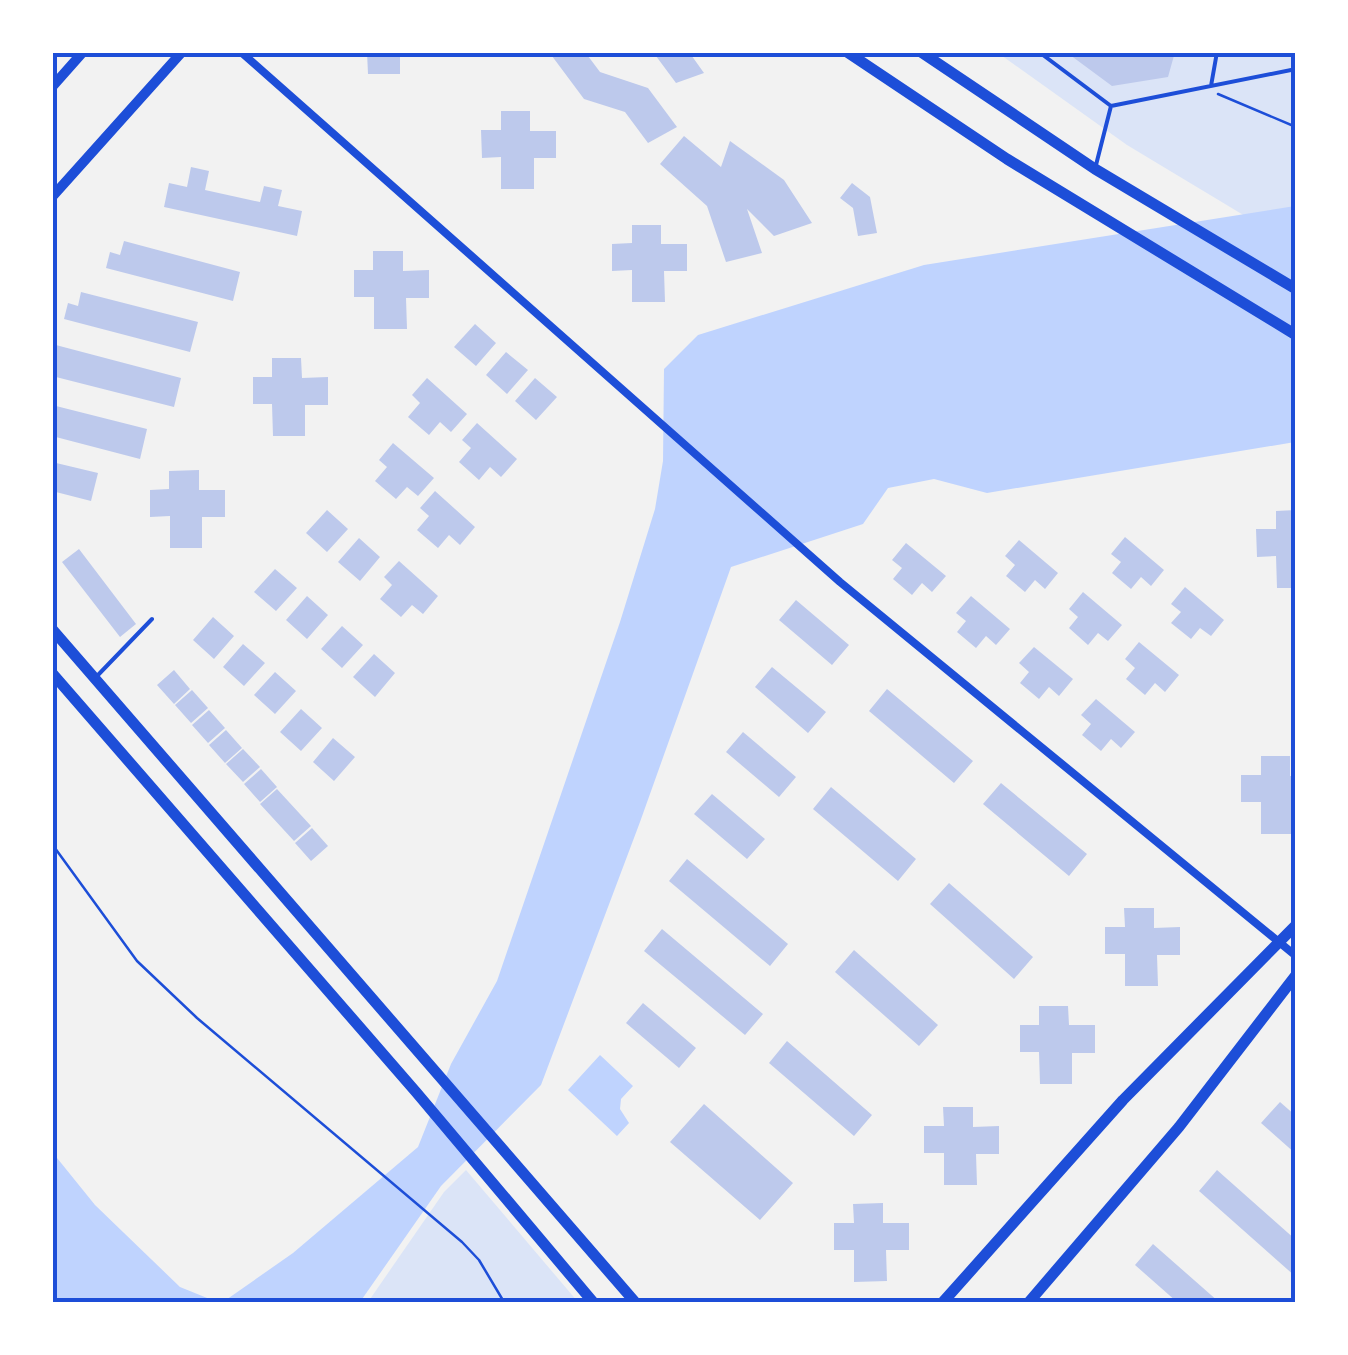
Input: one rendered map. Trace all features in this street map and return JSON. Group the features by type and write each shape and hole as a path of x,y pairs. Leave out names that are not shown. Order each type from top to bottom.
{"main road":[{"path":"846,52 1075,202 1296,335"},
{"path":"920,52 1095,169 1296,288"},
{"path":"52,630 636,1302"},
{"path":"52,673 593,1302"},
{"path":"943,1302 1123,1100 1296,925"},
{"path":"1029,1302 1179,1127 1296,974"}],"street":[{"path":"52,87 83,52"},
{"path":"52,197 182,52"},
{"path":"241,52 840,582 1296,956"}],"lane":[{"path":"1040,52 1110,106 1296,68"},
{"path":"1211,86 1217,52"},
{"path":"1095,169 1110,106"},
{"path":"95,679 152,619"}],"path":[{"path":"1203,87 1296,127"},
{"path":"52,844 137,961 197,1018 445,1228 479,1260 504,1302"}],"shaded area":[{"path":"998,53 1295,53 1295,246 1127,145"},
{"path":"466,1170 578,1302 368,1302 444,1192"}],"water":[{"path":"1295,206 1295,442 987,493 934,479 888,488 863,524 731,567 541,1085 441,1186 360,1302 223,1302 293,1253 418,1147 451,1064 497,981 655,509 663,461 664,369 698,335 924,265"},
{"path":"600,1055 633,1086 621,1099 620,1109 629,1123 617,1136 568,1090"},
{"path":"53,1153 95,1205 180,1287 217,1302 53,1302"}],"building":[{"path":"367,52 400,52 400,74 368,74"},
{"path":"549,52 585,52 600,72 648,88 677,127 648,143 625,112 584,99"},
{"path":"653,52 689,52 704,73 676,83"},
{"path":"1066,52 1175,52 1168,77 1112,86"},
{"path":"501,111 530,111 530,131 556,131 556,158 534,158 534,189 501,189 501,157 482,158 481,130 501,130"},
{"path":"684,136 721,167 730,141 784,180 812,223 774,236 747,209 762,253 726,262 707,206 660,164"},
{"path":"191,167 209,171 205,190 260,202 264,186 282,190 278,206 302,211 297,236 164,207 169,183 187,187"},
{"path":"852,183 870,197 877,233 858,236 853,208 840,198"},
{"path":"632,225 661,225 661,244 687,244 687,271 664,271 665,302 632,302 632,270 612,271 612,244 632,243"},
{"path":"124,241 240,272 233,301 106,268 110,252 120,255"},
{"path":"373,251 403,251 403,271 429,270 429,298 406,298 407,329 374,329 374,297 354,297 354,270 373,270"},
{"path":"81,292 198,322 190,352 64,319 68,303 78,306"},
{"path":"475,324 496,343 476,366 454,347"},
{"path":"52,344 181,378 174,407 52,376"},
{"path":"506,352 528,370 507,394 486,375"},
{"path":"272,358 301,358 302,378 328,377 328,405 305,405 305,436 273,436 272,404 253,404 253,377 272,377"},
{"path":"427,378 467,414 451,432 440,422 429,435 408,417 420,403 412,395"},
{"path":"535,378 557,397 536,420 515,401"},
{"path":"52,405 147,429 140,459 52,436"},
{"path":"477,423 517,459 501,477 490,467 479,480 459,462 471,448 462,440"},
{"path":"393,443 434,478 418,496 407,487 396,499 375,481 387,467 379,460"},
{"path":"52,462 98,473 91,501 52,491"},
{"path":"199,470 199,490 225,490 225,517 202,517 202,548 170,548 170,516 150,517 150,490 169,489 169,471"},
{"path":"435,491 475,527 460,545 449,535 438,548 417,530 429,516 420,508"},
{"path":"327,510 348,529 327,552 306,533"},
{"path":"1296,510 1296,588 1277,588 1276,556 1257,557 1256,529 1276,529 1276,511"},
{"path":"1125,537 1164,570 1151,586 1141,577 1131,589 1112,573 1121,562 1111,554"},
{"path":"359,538 380,557 360,581 338,562"},
{"path":"1019,540 1058,573 1045,589 1035,580 1025,592 1006,576 1015,565 1005,556"},
{"path":"906,543 946,576 932,592 922,583 912,595 893,579 902,568 892,560"},
{"path":"79,549 136,624 120,637 62,562"},
{"path":"399,561 438,596 423,614 412,605 401,617 380,599 392,585 384,577"},
{"path":"275,569 297,588 276,611 254,592"},
{"path":"1185,587 1224,620 1211,636 1200,628 1191,639 1171,623 1181,612 1171,604"},
{"path":"1083,592 1122,625 1108,641 1098,633 1088,645 1069,628 1078,617 1069,609"},
{"path":"307,596 328,615 307,639 286,620"},
{"path":"971,596 1010,629 996,645 986,636 976,648 957,632 966,621 956,613"},
{"path":"796,600 849,645 832,665 779,620"},
{"path":"213,617 234,636 214,659 193,640"},
{"path":"342,626 363,645 342,668 321,649"},
{"path":"1139,642 1179,675 1165,692 1155,683 1145,695 1126,679 1135,668 1125,659"},
{"path":"243,644 265,663 244,686 223,667"},
{"path":"1034,647 1073,679 1059,696 1049,687 1039,699 1020,683 1029,672 1019,663"},
{"path":"374,654 395,673 375,697 353,677"},
{"path":"772,667 826,712 808,733 755,687"},
{"path":"174,670 190,689 174,704 157,685"},
{"path":"275,672 296,691 275,714 254,695"},
{"path":"887,689 973,761 954,783 869,711"},
{"path":"192,690 208,708 191,723 175,705"},
{"path":"1096,699 1135,732 1121,748 1111,739 1101,751 1082,735 1091,724 1081,715"},
{"path":"301,709 322,728 301,751 280,732"},
{"path":"209,710 225,728 208,743 192,725"},
{"path":"226,730 242,748 225,763 209,745"},
{"path":"743,732 796,777 779,797 726,752"},
{"path":"333,738 355,757 334,781 313,762"},
{"path":"243,749 260,767 243,782 226,764"},
{"path":"1261,756 1290,756 1290,776 1296,776 1294,834 1261,834 1261,802 1241,802 1241,775 1261,775"},
{"path":"261,769 277,787 260,802 244,784"},
{"path":"1001,783 1087,854 1069,876 983,804"},
{"path":"831,787 916,859 898,881 813,809"},
{"path":"277,789 311,826 294,841 260,804"},
{"path":"712,794 765,839 747,859 694,814"},
{"path":"312,828 328,846 311,861 295,843"},
{"path":"687,859 788,944 770,966 669,881"},
{"path":"949,883 1033,957 1014,979 930,904"},
{"path":"1124,908 1154,908 1154,928 1180,927 1180,955 1157,955 1158,986 1125,986 1125,954 1105,954 1105,927 1125,927"},
{"path":"662,929 763,1014 745,1035 644,951"},
{"path":"854,950 938,1025 919,1046 835,972"},
{"path":"643,1003 696,1048 679,1068 626,1023"},
{"path":"1039,1006 1068,1006 1069,1025 1095,1025 1095,1053 1072,1053 1072,1084 1040,1084 1039,1052 1020,1052 1020,1025 1039,1025"},
{"path":"787,1041 872,1115 854,1136 769,1063"},
{"path":"1280,1102 1296,1116 1296,1154 1261,1123"},
{"path":"704,1104 793,1183 760,1220 670,1142"},
{"path":"943,1107 973,1107 973,1127 999,1126 999,1154 976,1154 977,1185 944,1185 944,1153 924,1153 924,1126 944,1126"},
{"path":"1217,1170 1296,1240 1296,1277 1199,1191"},
{"path":"883,1203 883,1223 909,1223 909,1250 886,1250 887,1281 854,1282 854,1250 834,1250 834,1223 854,1223 853,1204"},
{"path":"1153,1244 1219,1302 1177,1302 1135,1265"}]}
